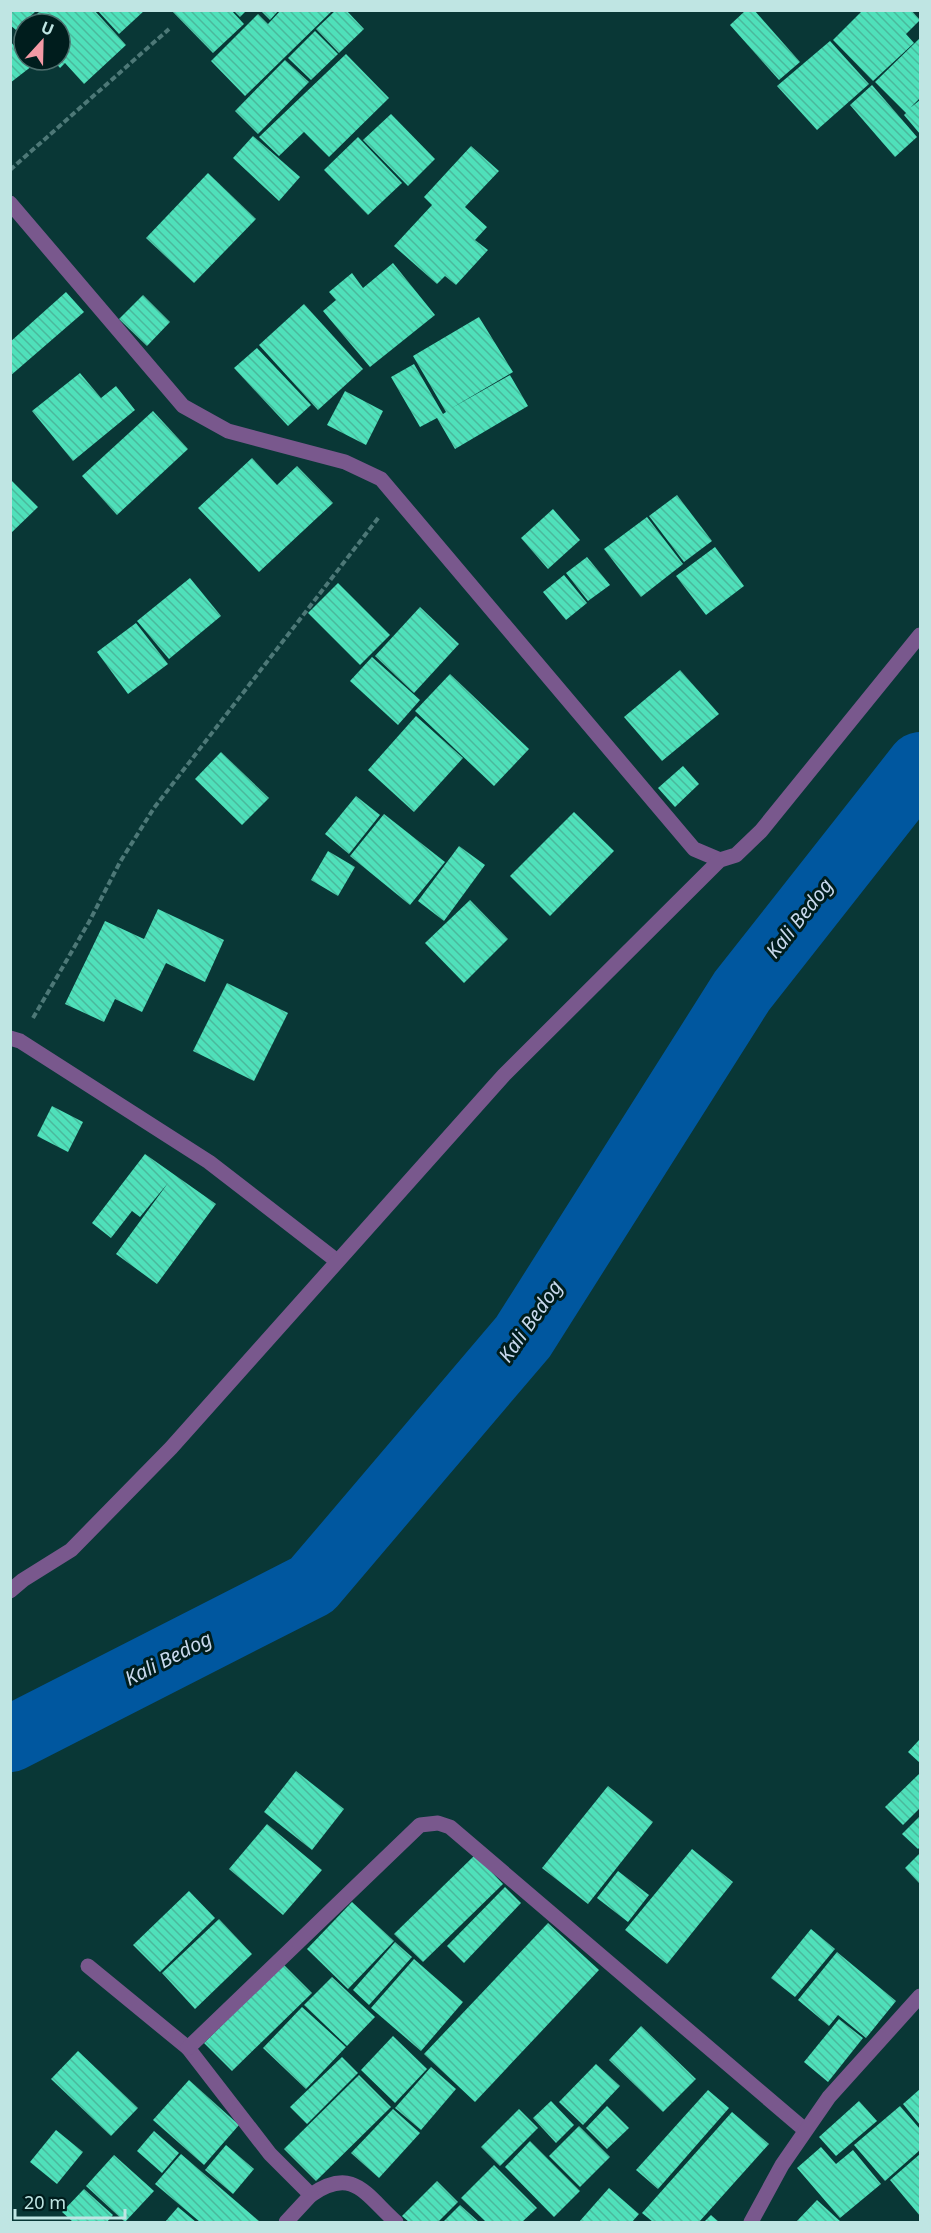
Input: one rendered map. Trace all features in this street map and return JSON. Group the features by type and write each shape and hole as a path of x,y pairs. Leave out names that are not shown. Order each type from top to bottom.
{"street":[{"path":"10,203 183,406 228,431 345,462 381,479 694,849 720,860"},
{"path":"10,1591 23,1580 71,1550 171,1448 504,1075 720,860 736,855 761,831 921,635"},
{"path":"15,1039 209,1162 337,1261"},
{"path":"188,2048 420,1826 438,1823 450,1827 805,2130"},
{"path":"88,1966 188,2048 270,2154 311,2194"},
{"path":"751,2223 782,2165 805,2130 858,2063 921,1996"},
{"path":"286,2223 311,2194 325,2185 341,2181 356,2185 396,2223"}],"path":[{"path":"10,170 169,29"},
{"path":"15,1039 89,922 120,862 154,808 396,495"}],"building":[{"path":"10,10 37,10 35,12 12,12 12,27"},
{"path":"41,10 94,10 126,45 84,84 72,71 72,12 39,12"},
{"path":"97,10 145,10 119,34"},
{"path":"171,10 231,10 244,24 213,53"},
{"path":"233,10 247,10 240,17"},
{"path":"260,10 279,10 270,20"},
{"path":"281,10 333,10 245,96 211,61 258,14 268,24"},
{"path":"336,10 346,10 364,29 339,53 316,29"},
{"path":"746,10 754,10 800,62 779,80 730,25"},
{"path":"863,10 911,10 920,20 906,34 914,43 873,81 833,40"},
{"path":"315,31 338,54 311,80 288,58"},
{"path":"920,38 920,98 910,108 920,100 920,134 904,115 906,113 875,82"},
{"path":"10,41 12,43 12,72 24,72 10,83"},
{"path":"830,41 869,84 817,130 777,86"},
{"path":"346,54 389,98 329,157 304,132 279,156 259,137"},
{"path":"285,60 309,82 258,134 235,111"},
{"path":"872,85 917,137 895,157 850,105"},
{"path":"391,114 435,159 408,186 363,140"},
{"path":"253,136 300,177 279,201 233,158"},
{"path":"358,137 402,183 368,215 324,170"},
{"path":"471,146 499,171 465,207 487,227 475,240 488,250 456,285 445,276 437,284 394,246 432,205 424,197"},
{"path":"208,173 256,219 194,283 146,238"},
{"path":"393,263 435,315 370,367 323,311 336,300 329,292 352,273 363,288"},
{"path":"66,292 84,312 10,376 10,342"},
{"path":"143,295 170,322 147,346 119,319"},
{"path":"304,304 363,369 318,410 259,345"},
{"path":"479,317 513,372 450,409 510,375 528,406 455,449 437,418 420,427 391,377 414,364 443,414 446,412 413,356"},
{"path":"257,348 311,405 288,426 234,368"},
{"path":"80,373 101,398 116,386 135,410 73,461 32,411"},
{"path":"345,391 383,411 366,445 327,425"},
{"path":"153,411 188,449 117,515 82,476"},
{"path":"252,458 277,485 297,466 333,503 259,572 198,508"},
{"path":"10,479 38,507 10,534"},
{"path":"677,495 712,541 684,562 649,516"},
{"path":"553,509 580,540 548,569 521,538"},
{"path":"647,517 683,564 641,597 604,549"},
{"path":"715,547 744,586 706,615 676,576"},
{"path":"587,557 610,585 588,601 566,573"},
{"path":"564,575 587,603 566,620 543,592"},
{"path":"190,578 221,616 169,659 137,621"},
{"path":"338,583 390,635 360,665 308,613"},
{"path":"420,607 459,644 414,693 375,656"},
{"path":"136,623 168,664 128,694 97,652"},
{"path":"372,657 420,700 398,725 350,681"},
{"path":"680,670 719,714 662,761 624,717"},
{"path":"450,674 529,749 494,786 415,711"},
{"path":"416,716 463,758 414,812 368,770"},
{"path":"221,752 269,798 242,825 195,779"},
{"path":"683,766 699,784 675,807 658,788"},
{"path":"356,796 380,815 349,854 325,834"},
{"path":"574,812 614,851 550,916 510,876"},
{"path":"384,814 445,862 410,905 350,856"},
{"path":"459,846 485,865 444,921 418,901"},
{"path":"328,851 355,867 338,896 311,880"},
{"path":"470,900 508,939 464,983 425,943"},
{"path":"158,909 224,940 205,982 166,963 142,1012 115,999 104,1022 65,1004 105,921 144,939"},
{"path":"227,983 288,1013 254,1081 193,1051"},
{"path":"52,1106 83,1122 68,1152 37,1136"},
{"path":"145,1154 216,1204 157,1284 116,1254 168,1183 140,1217 132,1211 111,1238 92,1223"},
{"path":"920,1739 920,1763 908,1752"},
{"path":"296,1771 344,1809 312,1850 264,1812"},
{"path":"920,1773 920,1808 903,1825 885,1807"},
{"path":"608,1786 653,1822 588,1904 542,1868"},
{"path":"920,1816 920,1847 918,1849 902,1834"},
{"path":"267,1824 322,1870 283,1915 229,1869"},
{"path":"692,1849 733,1882 667,1964 625,1930"},
{"path":"920,1853 920,1884 905,1868"},
{"path":"475,1855 503,1884 423,1962 394,1934"},
{"path":"618,1871 649,1895 628,1922 597,1898"},
{"path":"505,1887 521,1903 464,1963 447,1946"},
{"path":"189,1891 215,1918 160,1972 133,1945"},
{"path":"352,1902 394,1941 348,1989 307,1949"},
{"path":"219,1919 252,1954 195,2009 162,1973"},
{"path":"548,1923 599,1970 475,2102 424,2054"},
{"path":"811,1929 835,1949 795,1997 771,1978"},
{"path":"395,1942 412,1957 369,2005 353,1990"},
{"path":"837,1952 896,2001 866,2038 838,2015 829,2026 798,2000"},
{"path":"414,1959 463,2002 421,2051 371,2008"},
{"path":"283,1964 312,1993 232,2071 204,2043"},
{"path":"332,1977 375,2017 347,2046 304,2005"},
{"path":"302,2007 346,2047 306,2089 263,2048"},
{"path":"839,2019 863,2038 828,2082 804,2062"},
{"path":"641,2026 696,2079 663,2112 609,2060"},
{"path":"393,2036 427,2069 395,2103 361,2070"},
{"path":"78,2051 138,2108 111,2136 51,2079"},
{"path":"342,2057 358,2073 307,2124 290,2107"},
{"path":"596,2064 620,2086 583,2125 559,2102"},
{"path":"431,2067 456,2089 421,2130 395,2108"},
{"path":"359,2075 391,2107 316,2181 284,2149"},
{"path":"189,2080 239,2125 204,2165 153,2120"},
{"path":"920,2089 920,2125 903,2104"},
{"path":"708,2090 729,2108 658,2189 636,2170"},
{"path":"551,2101 574,2125 556,2143 533,2118"},
{"path":"859,2101 877,2121 836,2156 819,2137"},
{"path":"607,2106 629,2128 607,2149 586,2128"},
{"path":"900,2106 920,2129 920,2150 885,2181 854,2145"},
{"path":"393,2109 420,2133 379,2178 351,2153"},
{"path":"519,2109 538,2128 500,2166 481,2147"},
{"path":"732,2112 769,2144 699,2222 653,2222 642,2213"},
{"path":"579,2126 610,2157 580,2187 549,2156"},
{"path":"56,2130 83,2152 57,2184 30,2162"},
{"path":"154,2131 179,2153 162,2173 137,2151"},
{"path":"530,2141 580,2191 554,2217 505,2167"},
{"path":"226,2145 254,2169 233,2194 205,2170"},
{"path":"821,2147 836,2164 853,2150 881,2184 840,2218 797,2168"},
{"path":"181,2154 259,2221 200,2222 155,2184"},
{"path":"920,2154 920,2216 890,2180"},
{"path":"114,2155 154,2191 125,2222 86,2186"},
{"path":"494,2165 537,2208 522,2222 486,2222 461,2198"},
{"path":"437,2181 458,2202 438,2222 409,2222 402,2216"},
{"path":"609,2188 639,2214 632,2222 579,2222"},
{"path":"84,2189 113,2215 107,2222 73,2222 62,2212"},
{"path":"817,2200 841,2222 796,2222"},
{"path":"460,2205 479,2222 443,2222"},
{"path":"178,2207 196,2222 165,2222"},
{"path":"711,2215 719,2222 704,2222"}],"waterway":[{"name":"Kali Bedog","path":"10,1739 312,1585 523,1337 742,991 920,765"}]}
